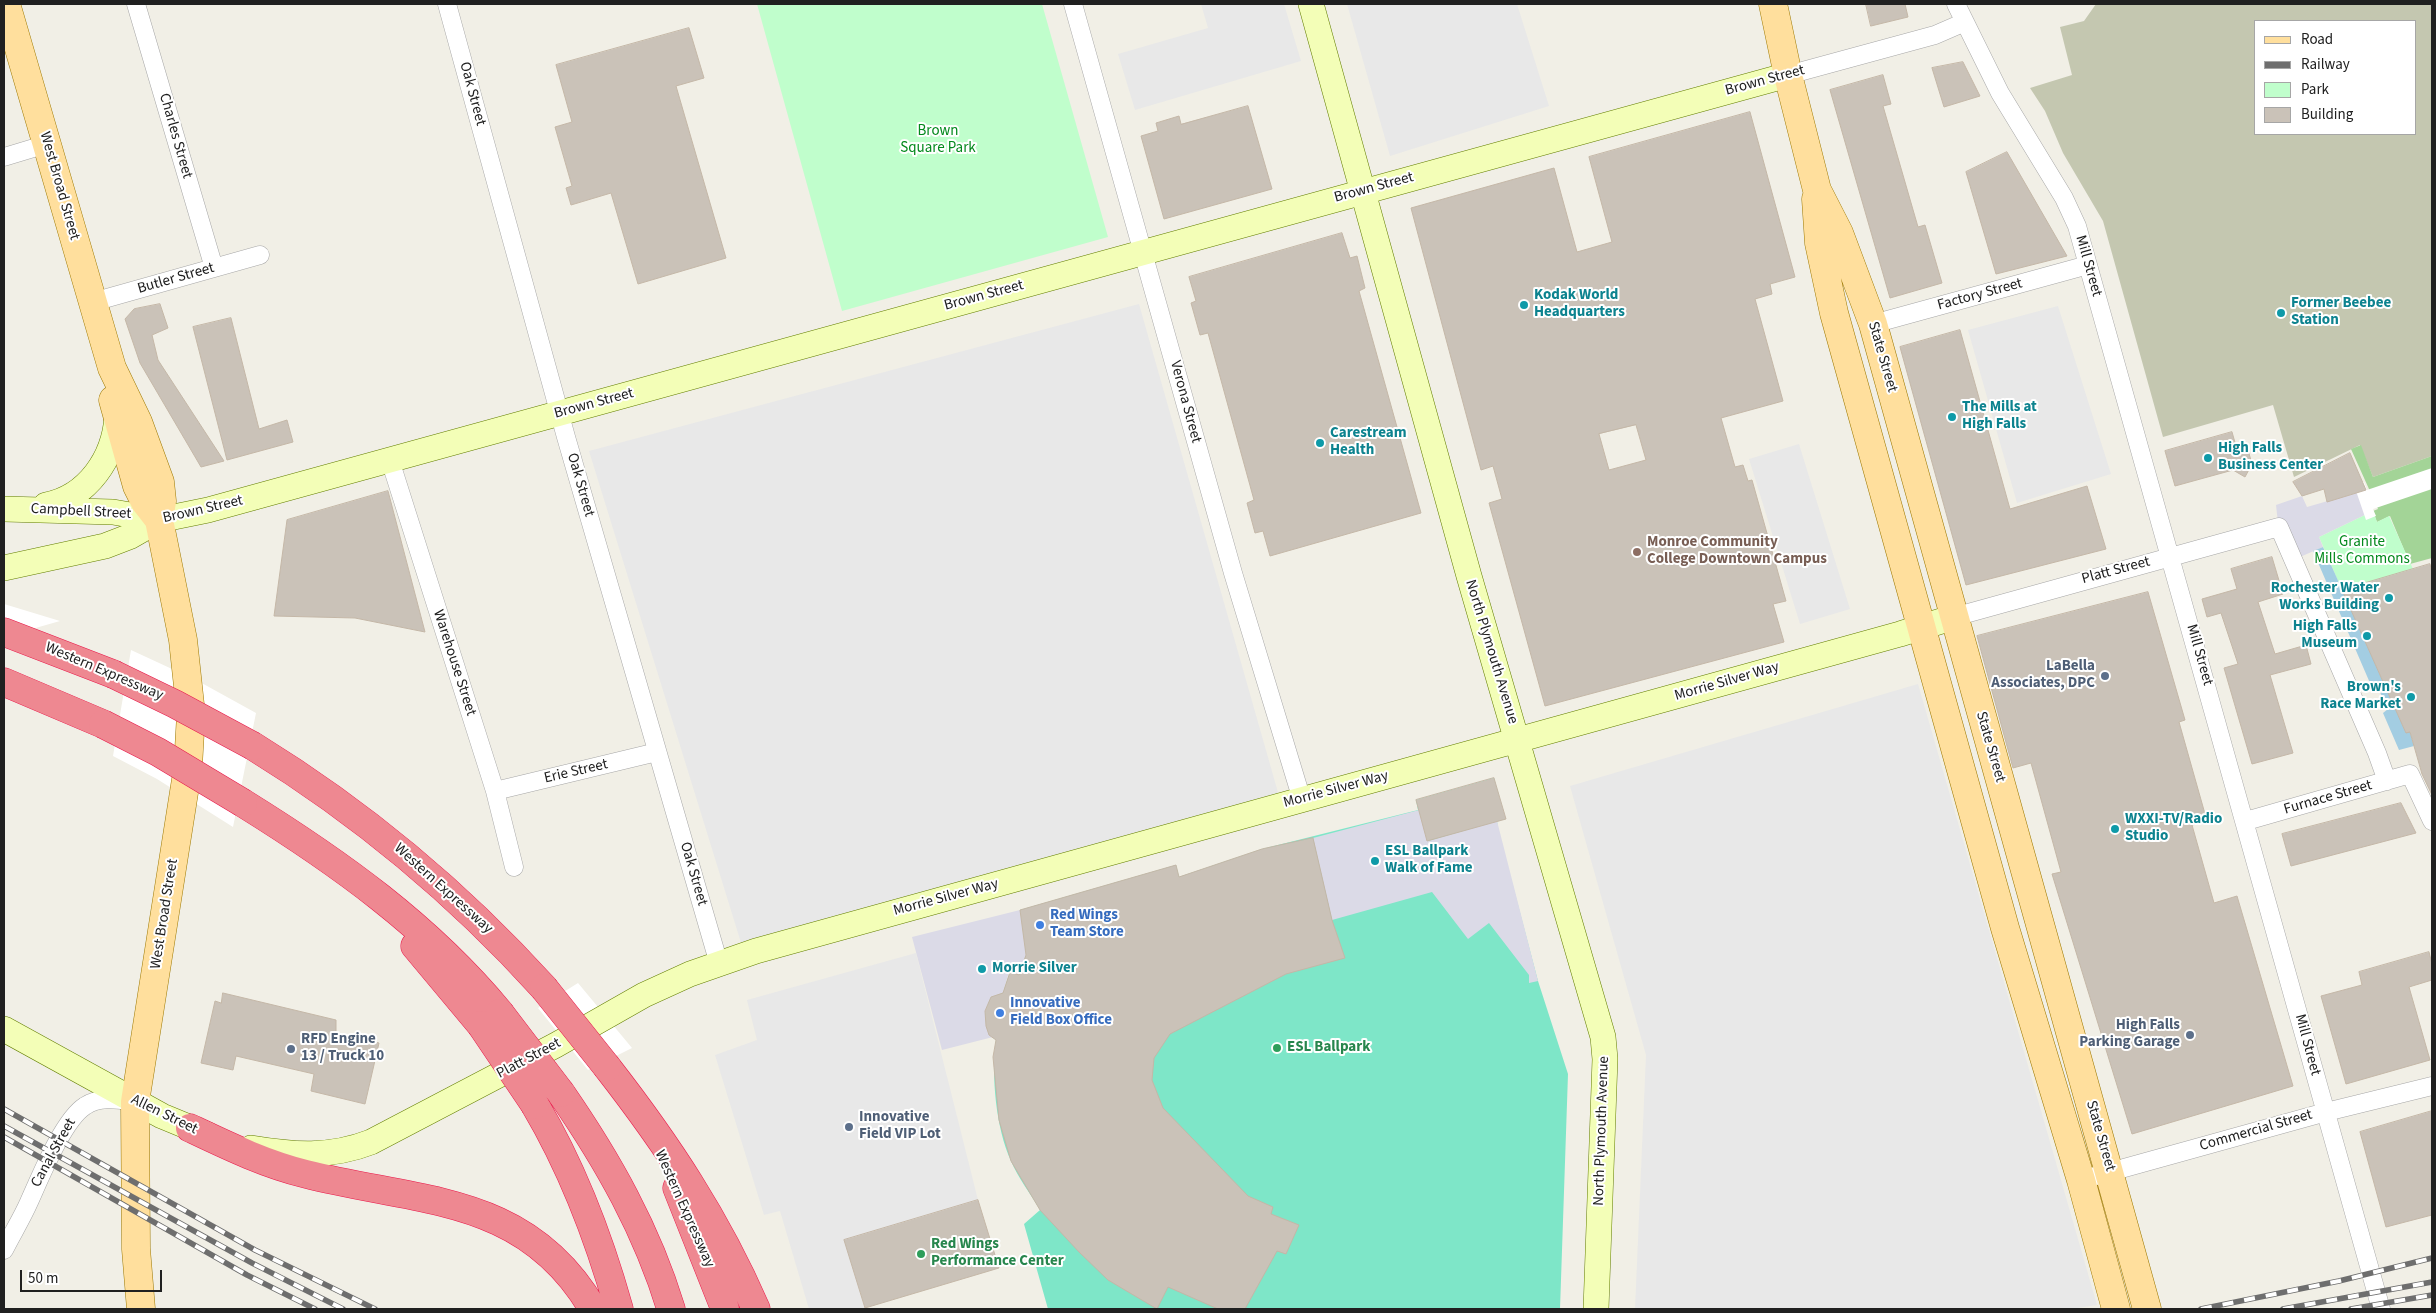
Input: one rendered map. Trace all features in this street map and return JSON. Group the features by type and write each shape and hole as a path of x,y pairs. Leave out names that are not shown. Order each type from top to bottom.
{"highway":[{"name":"Western Expressway","path":"7,633 113,674 175,704 253,746 326,793 408,856 486,927 544,988 606,1067 637,1112 670,1172 711,1268 725,1309"},
{"path":"4,682 103,724 158,752 243,803 338,864 405,916 456,963 490,1019 561,1152 589,1216 619,1309"},
{"path":"490,1019 561,1093 591,1136 624,1193 653,1256 671,1309"},
{"path":"606,1067 662,1140 692,1184 725,1243 756,1309"},
{"path":"190,1128 282,1168 336,1181 453,1204 495,1218 544,1250 575,1282 593,1309"}],"main road":[{"name":"West Broad Street","path":"6,4 112,368 135,415 157,472 161,492 159,520 186,658 190,690 188,767 135,1102 136,1250 142,1309"},
{"name":"North Plymouth Avenue","path":"1311,4 1466,568 1603,1037 1605,1059 1596,1309"},
{"name":"State Street","path":"1773,4 1788,75 1817,190 1839,233 1873,324 2147,1309"},
{"name":"Brown Street","path":"4,568 105,546 131,536 159,520 208,510 1788,75"},
{"name":"State Street","path":"1817,190 1817,222 1828,292 1920,628 2005,928 2081,1180 2116,1309"},
{"name":"West Broad Street","path":"112,368 113,395 117,417 140,493 159,520"},
{"path":"15,509 58,502 73,494 92,478 110,450 117,417"},
{"name":"Campbell Street","path":"15,509 114,512 159,520"},
{"name":"Morrie Silver Way","path":"719,964 756,951 1518,741 1954,617"},
{"name":"Platt Street","path":"338,1152 360,1147 403,1127 556,1045 644,995 719,964"},
{"name":"Allen Street","path":"4,1029 135,1102 190,1128 224,1141 278,1152 316,1155 338,1152"}],"street":[{"name":"Charles Street","path":"136,4 214,268"},
{"name":"Oak Street","path":"447,4 559,414 719,964"},
{"name":"Verona Street","path":"1073,4 1233,573 1302,800"},
{"name":"Mill Street","path":"1956,4 2007,105 2070,208 2171,556 2382,1309"},
{"name":"Brown Street","path":"1788,75 1935,34 1965,22"},
{"path":"4,156 47,144"},
{"name":"Butler Street","path":"93,302 260,255"},
{"name":"Factory Street","path":"1873,324 2088,265"},
{"name":"Warehouse Street","path":"390,460 495,791 514,867"},
{"name":"Platt Street","path":"1954,617 2279,527 2377,753 2387,781"},
{"name":"Erie Street","path":"495,791 657,752"},
{"name":"Furnace Street","path":"2246,821 2410,774 2432,821"},
{"name":"Commercial Street","path":"2081,1180 2326,1112 2432,1086"},
{"name":"Canal Street","path":"4,1250 26,1209 42,1170 76,1113 87,1104 103,1100 135,1102"}],"shaded area":[{"path":"1201,4 1284,4 1301,61 1135,110 1118,54 1208,28"},
{"path":"1347,4 1517,4 1549,106 1390,156"},
{"name":"Former Beebee Station","path":"2096,4 2432,4 2432,456 2373,477 2360,445 2294,477 2273,405 2163,437 2103,221 2063,153 2045,111 2030,88 2072,75 2060,27 2084,21"},
{"path":"1139,304 1281,803 742,946 589,451"},
{"path":"2058,306 2111,474 2017,503 1968,330"},
{"path":"1799,444 1850,609 1800,624 1749,459"},
{"path":"2366,490 2373,511 2319,537 2323,547 2293,560 2278,523 2276,505 2302,496 2307,507"},
{"path":"1918,684 2097,1305 2071,1309 1635,1309 1646,1055 1570,786"},
{"path":"1419,810 1428,841 1497,821 1538,981 1529,983 1529,975 1489,923 1468,939 1432,892 1332,920 1313,838"},
{"path":"1020,910 1026,955 1019,975 1009,972 1003,993 991,997 985,1011 986,1026 993,1037 942,1050 912,937"},
{"name":"Innovative Field VIP Lot","path":"916,953 978,1200 845,1240 865,1309 809,1309 780,1211 764,1215 715,1055 757,1040 747,1000"}],"green space":[{"name":"Brown Square Park","path":"757,4 1042,4 1108,237 842,311"},
{"path":"2361,445 2373,477 2432,456 2432,558 2410,564 2390,516 2377,522 2373,511 2378,509 2351,449"},
{"name":"Granite Mills Commons","path":"2373,511 2377,522 2389,516 2413,569 2342,590 2319,537"},
{"name":"ESL Ballpark","path":"1494,778 1505,819 1497,821 1498,829 1538,981 1568,1074 1560,1309 1048,1309 1024,1224 1040,1210 1021,1180 1006,1148 996,1102 994,1069 996,1040 988,1030 985,1020 986,1008 991,997 1003,992 1010,972 1026,955 1020,910 1176,865 1179,877 1262,849 1418,810 1416,800"}],"water":[{"path":"2323,547 2406,732 2410,732 2414,746 2399,750 2383,713 2388,709 2378,688 2373,690 2313,551"}],"pier":[{"path":"2432,468 2432,489 2373,509 2376,516 2366,520 2354,485 2364,482 2367,490"},
{"path":"4,604 60,621 4,637"},
{"path":"131,650 198,681 256,713 233,827 157,779 113,756"},
{"path":"578,983 632,1048 588,1070 538,1008"}],"building":[{"path":"1866,4 1905,4 1908,17 1871,26"},
{"path":"689,28 704,78 676,86 726,258 638,284 611,193 571,205 566,188 572,186 555,127 572,122 556,65"},
{"path":"1963,62 1980,96 1944,107 1932,68"},
{"path":"1883,75 1891,104 1883,106 1918,227 1925,225 1942,283 1890,298 1830,90"},
{"path":"1248,106 1272,189 1164,219 1141,136 1158,131 1156,123 1179,116 1181,124"},
{"name":"Kodak World Headquarters","path":"1750,112 1795,277 1770,284 1772,294 1755,299 1783,401 1721,418 1735,467 1743,465 1748,481 1752,480 1786,601 1773,604 1784,642 1545,706 1489,503 1502,499 1493,466 1481,470 1411,208 1554,168 1577,252 1612,242 1589,157","holes":["1636,425 1646,460 1609,470 1599,434"]},
{"path":"2007,152 2067,256 1996,274 1966,172"},
{"name":"Carestream Health","path":"1342,233 1350,258 1357,256 1365,288 1359,291 1421,513 1270,556 1263,531 1255,533 1247,503 1254,500 1208,333 1200,335 1191,303 1196,301 1189,277"},
{"path":"160,304 168,328 152,335 158,360 224,461 201,467 140,363 125,319 134,309"},
{"path":"231,318 259,429 287,420 293,442 227,460 193,327"},
{"name":"The Mills at High Falls","path":"1960,330 2010,509 2087,486 2106,549 1966,585 1900,347"},
{"name":"High Falls Business Center","path":"2232,432 2236,446 2246,443 2252,464 2245,477 2233,470 2175,486 2165,451"},
{"path":"2350,453 2366,490 2327,502 2324,489 2302,496 2293,482"},
{"path":"388,491 425,632 355,618 274,616 287,520"},
{"path":"2272,557 2283,594 2258,602 2275,654 2306,645 2311,664 2270,675 2293,753 2252,764 2224,668 2238,664 2221,613 2207,617 2202,599 2237,589 2231,569"},
{"path":"2430,564 2432,573 2432,795 2422,774 2410,732 2406,733 2342,590"},
{"path":"2148,592 2185,720 2179,722 2207,821 2192,825 2214,903 2237,896 2293,1086 2132,1134 2052,874 2061,872 2031,763 2013,768 1977,636"},
{"path":"1494,778 1506,819 1427,841 1416,800"},
{"path":"2401,803 2416,833 2291,866 2282,834"},
{"path":"1313,838 1332,920 1345,958 1286,974 1170,1034 1154,1058 1152,1080 1163,1108 1248,1196 1273,1207 1271,1214 1299,1225 1286,1254 1277,1251 1245,1309 1218,1309 1168,1287 1157,1309 1108,1280 1079,1252 1040,1210 1011,1161 999,1120 993,1057 996,1040 989,1035 985,1011 991,997 1003,993 1010,972 1019,975 1026,955 1020,910 1176,865 1179,877 1262,849"},
{"path":"2429,952 2432,964 2432,980 2409,987 2430,1060 2346,1084 2321,996 2362,985 2359,972"},
{"name":"RFD Engine 13 / Truck 10","path":"223,993 336,1020 336,1033 379,1043 365,1104 311,1091 314,1074 236,1056 233,1070 201,1063 215,1001 221,1003"},
{"path":"2432,1111 2432,1215 2386,1227 2360,1132"},
{"name":"Red Wings Performance Center","path":"978,1200 999,1268 865,1308 844,1240"}],"railway":[{"path":"4,1109 255,1250 375,1309"},
{"path":"4,1126 252,1263 343,1309"},
{"path":"4,1137 247,1275 315,1309"},
{"path":"2201,1309 2339,1281 2432,1258"},
{"path":"2283,1309 2432,1282"},
{"path":"2351,1309 2432,1295"}],"place":[{"name":"Kodak World Headquarters","path":"1524,305"},
{"name":"Former Beebee Station","path":"2281,313"},
{"name":"The Mills at High Falls","path":"1952,417"},
{"name":"Carestream Health","path":"1320,443"},
{"name":"High Falls Business Center","path":"2208,458"},
{"name":"Monroe Community College Downtown Campus","path":"1637,552"},
{"name":"Rochester Water Works Building","path":"2389,598"},
{"name":"High Falls Museum","path":"2367,636"},
{"name":"LaBella Associates, DPC","path":"2105,676"},
{"name":"Brown's Race Market","path":"2411,697"},
{"name":"WXXI-TV/Radio Studio","path":"2115,829"},
{"name":"ESL Ballpark Walk of Fame","path":"1375,861"},
{"name":"Red Wings Team Store","path":"1040,925"},
{"name":"Morrie Silver","path":"982,969"},
{"name":"Innovative Field Box Office","path":"1000,1013"},
{"name":"High Falls Parking Garage","path":"2190,1035"},
{"name":"ESL Ballpark","path":"1277,1048"},
{"name":"RFD Engine 13 / Truck 10","path":"291,1049"},
{"name":"Innovative Field VIP Lot","path":"849,1127"},
{"name":"Red Wings Performance Center","path":"921,1254"}]}
